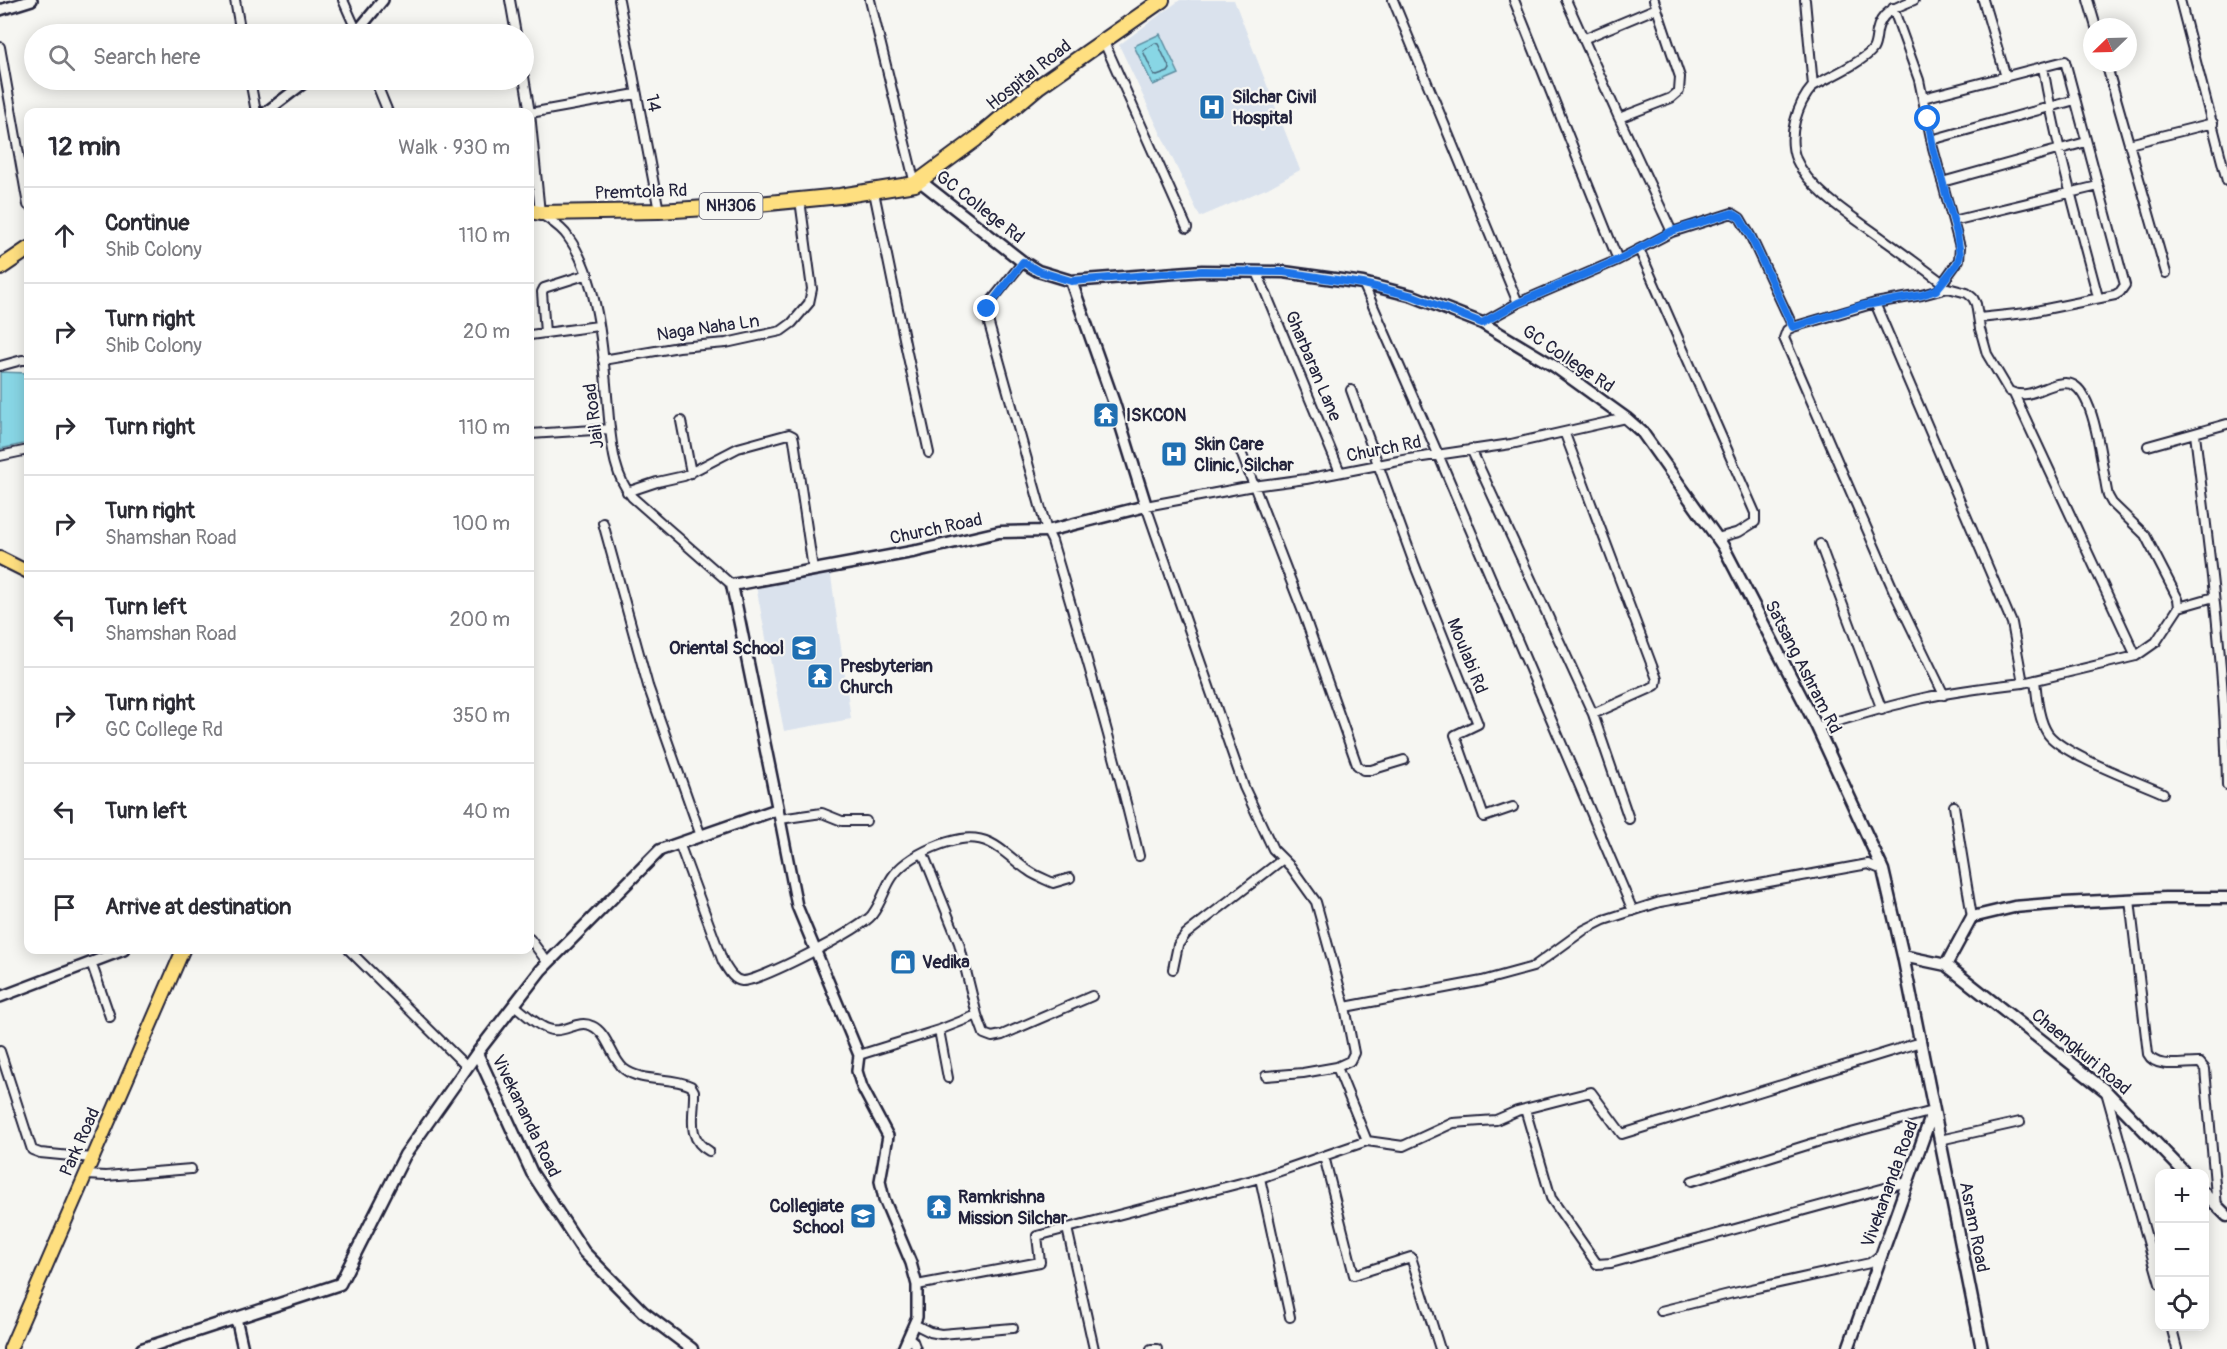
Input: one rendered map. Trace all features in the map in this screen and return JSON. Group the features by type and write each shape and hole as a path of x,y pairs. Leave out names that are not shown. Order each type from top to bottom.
{"highway":[{"name":"Hospital Road","path":"918,182 976,139 1039,86 1162,0"},
{"name":"Premtola Rd","path":"535,212 659,211 800,200 874,192 918,182"},
{"path":"0,268 24,252"}],"main road":[{"name":"GC College Rd","path":"918,182 1023,262 1038,271 1071,281 1202,271 1284,272 1363,284 1413,296 1482,323 1554,366 1626,418"},
{"path":"1071,281 1114,402 1146,506"},
{"name":"Satsang Ashram Rd","path":"1626,418 1642,432 1717,538 1816,727 1883,870 1903,956"},
{"name":"Church Road","path":"732,585 917,551 999,532 1047,531 1146,506"},
{"path":"0,558 24,571"},
{"path":"141,1349 340,1284 405,1155 477,1053 548,963 660,850 779,814 732,585"},
{"path":"1903,956 1946,965 1972,917 2014,907 2130,900 2227,898"},
{"name":"Park Road","path":"10,1349 181,954"},
{"name":"Vivekananda Road","path":"1848,1349 1933,1111 1903,956"},
{"name":"Chaengkuri Road","path":"1946,965 2106,1091 2182,1169"},
{"name":"Vivekananda Road","path":"477,1053 532,1173 584,1252 643,1312 692,1349"},
{"name":"Asram Road","path":"1933,1111 1982,1349"},
{"path":"2209,1198 2227,1216"}],"street":[{"path":"0,10 32,0"},
{"path":"235,0 239,24"},
{"path":"343,0 352,24"},
{"path":"364,24 383,0"},
{"path":"510,0 514,24"},
{"name":"14","path":"618,0 659,211"},
{"path":"870,0 918,182"},
{"path":"1393,0 1518,303"},
{"path":"1514,0 1618,260"},
{"path":"1566,0 1672,231"},
{"path":"1805,0 1813,86"},
{"path":"1914,0 1895,12 1883,16 1879,22 1873,50 1813,86 1797,114 1793,148 1803,172 1813,185 1942,283"},
{"path":"1983,0 2006,77"},
{"path":"2088,0 2093,18"},
{"path":"2180,0 2227,181"},
{"path":"1583,39 1655,4 1680,77 1679,92 1671,98 1619,118"},
{"path":"1895,12 1923,98 1931,140 1960,247 1957,264 1936,290"},
{"path":"1104,42 1187,228"},
{"path":"0,47 24,182"},
{"path":"1923,98 2065,61 2125,285 2115,295 2005,316 1983,317"},
{"path":"2043,67 2070,192 2098,297"},
{"path":"2109,72 2166,273"},
{"path":"252,90 255,108"},
{"path":"271,108 295,90"},
{"path":"379,90 386,108"},
{"path":"526,90 529,108"},
{"path":"534,112 636,94"},
{"path":"1931,140 2075,100"},
{"path":"2129,144 2213,123"},
{"path":"1942,182 2086,142"},
{"path":"1953,221 2098,186"},
{"path":"534,192 535,212"},
{"path":"874,192 929,453"},
{"name":"Naga Naha Ln","path":"603,360 679,347 744,340 781,331 788,327 809,303 812,289 800,200"},
{"name":"Jail Road","path":"535,212 567,234 580,254 588,274 598,326 610,429 618,474 627,492 696,556 732,585"},
{"path":"1482,323 1518,303 1618,260 1672,231 1732,213 1736,214 1751,237 1793,327"},
{"path":"1639,249 1755,513 1755,522 1749,528 1717,538"},
{"path":"1023,262 989,304 987,315 1047,531 1088,662 1139,856"},
{"name":"Gharbaran Lane","path":"1257,272 1340,472"},
{"path":"545,333 542,292 544,288 588,274"},
{"path":"1363,284 1633,911"},
{"path":"1944,695 1896,596 1786,345 1784,334 1793,327 1875,303 1922,295 1936,290 1952,288 1967,293 1973,298 1983,317 1987,354 2004,387 2014,394 2025,395 2067,383 2074,385 2080,391 2095,426 2108,496 2112,503 2145,535 2175,591 2178,607"},
{"path":"1875,303 2012,623 2023,683"},
{"path":"534,334 598,326"},
{"path":"0,366 24,360"},
{"path":"1351,390 1378,465"},
{"path":"2014,394 2136,656"},
{"name":"Church Rd","path":"1146,506 1253,486 1306,480 1471,448 1511,444 1565,434 1626,418"},
{"path":"681,421 691,473"},
{"path":"2148,446 2227,424"},
{"path":"534,434 610,429"},
{"path":"627,492 691,473 738,448 789,434 793,436 813,569"},
{"path":"1565,434 1657,679 1656,685 1649,690 1593,714"},
{"path":"2195,434 2226,720 2227,785"},
{"path":"1239,447 1303,612 1357,765 1362,770 1371,770 1404,759"},
{"path":"1471,448 1593,714 1629,819"},
{"path":"0,456 24,451"},
{"name":"Moulabi Rd","path":"1378,465 1478,724 1455,735 1484,817 1513,807"},
{"path":"1146,506 1244,788 1273,849 1292,867 1316,903 1345,1007 1354,1053 1350,1061 1337,1067 1266,1076"},
{"path":"603,523 648,686 701,836"},
{"path":"1820,544 1882,710"},
{"path":"1816,727 1919,699 2023,683 2136,656 2156,642 2178,607 2214,597"},
{"path":"2035,680 2044,726 2058,744 2163,793"},
{"path":"1954,806 1972,917"},
{"path":"866,821 842,821 822,813 779,814 797,906 859,1055 857,1071 862,1087 888,1136 880,1181 884,1199 917,1285 917,1317 903,1349"},
{"path":"679,843 723,963 735,979 742,981 765,975 850,932 871,916 891,876 908,861 938,846 963,839 991,842 1008,853 1028,871 1053,883 1070,878"},
{"path":"923,853 959,943 984,1034 992,1037 1002,1035 1092,996"},
{"path":"1173,969 1178,945 1186,934 1283,859"},
{"path":"1345,1007 1482,981 1533,967 1584,930 1604,920 1660,902 1868,864 1883,870"},
{"path":"2130,900 2148,1054 2155,1062 2200,1063 2205,1069 2217,1207"},
{"path":"534,944 548,963"},
{"path":"0,997 113,954"},
{"path":"353,954 467,1067"},
{"path":"91,962 110,1017"},
{"path":"514,1005 545,1028 553,1031 582,1023 591,1025 598,1030 623,1068 632,1074 691,1086 693,1091 692,1125 696,1139 700,1146 710,1151"},
{"path":"859,1055 939,1030 977,1015"},
{"path":"939,1030 948,1078"},
{"path":"917,1285 1040,1262 1037,1236 1260,1178 1367,1141 1403,1146 1453,1123 1496,1120 1525,1109 1591,1092 1622,1134 1921,1042"},
{"path":"0,1052 32,1150 40,1153 92,1158"},
{"path":"1337,1067 1367,1141"},
{"path":"2106,1091 2158,1277"},
{"path":"1525,1109 1551,1198 1597,1264 1611,1263 1907,1182"},
{"path":"1692,1181 1817,1142 1933,1111"},
{"path":"1940,1140 2020,1122"},
{"path":"1324,1156 1354,1275 1411,1257 1440,1349"},
{"path":"85,1176 191,1169"},
{"path":"1260,1178 1290,1317"},
{"path":"1067,1228 1094,1349"},
{"path":"1660,1311 1870,1263 1883,1253"},
{"path":"237,1318 243,1349"},
{"path":"914,1324 930,1332 941,1334 1014,1328"},
{"path":"2172,1331 2177,1349"},
{"path":"908,1337 913,1341 916,1349"},
{"path":"1151,1349 1157,1349"}],"shaded area":[{"name":"Silchar Civil Hospital","path":"1180,0 1234,0 1300,170 1268,188 1200,217 1119,45"},
{"name":"Oriental School","path":"830,569 851,719 784,731 754,576"}],"water":[{"path":"1160,34 1179,74 1153,85 1134,46"},
{"path":"0,372 24,373 24,444 0,449"}],"place":[{"name":"Silchar Civil Hospital","path":"1212,107"},
{"name":"ISKCON","path":"1106,415"},
{"name":"Skin Care Clinic, Silchar","path":"1174,454"},
{"name":"Oriental School","path":"804,648"},
{"name":"Presbyterian Church","path":"820,676"},
{"name":"Vedika","path":"903,962"},
{"name":"Ramkrishna Mission Silchar","path":"939,1207"},
{"name":"Collegiate School","path":"863,1216"}],"route":[{"path":"987,309 1023,262 1038,271 1071,281 1202,271 1284,272 1363,284 1413,296 1482,323 1518,303 1618,260 1672,231 1732,213 1740,218 1751,237 1793,327 1860,306 1922,295 1936,290 1957,264 1960,247 1948,209 1928,119"}]}
